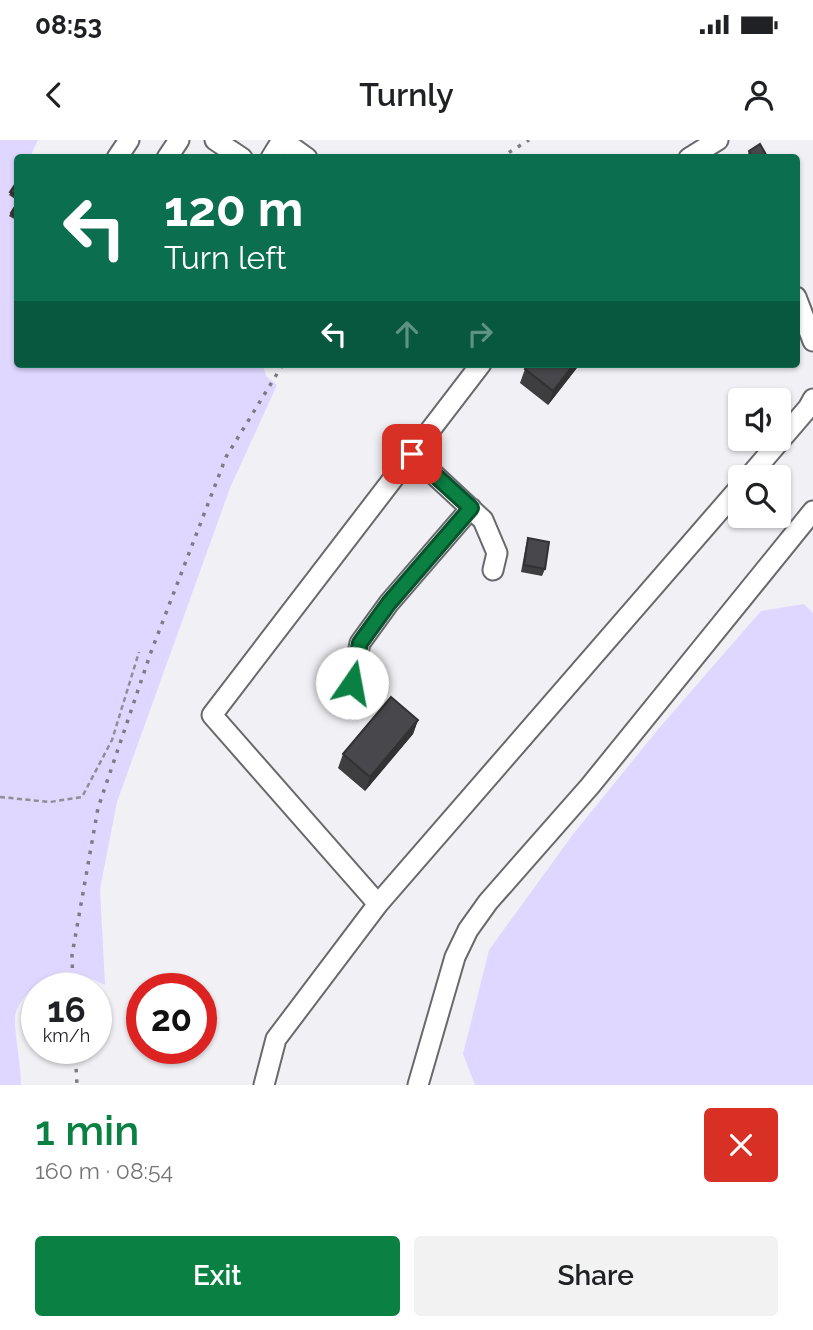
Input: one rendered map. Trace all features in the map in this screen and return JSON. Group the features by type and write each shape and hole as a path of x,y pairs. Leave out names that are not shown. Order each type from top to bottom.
{"lane":[{"path":"215,140 236,154"},
{"path":"282,140 301,154"},
{"path":"699,154 718,140"},
{"path":"800,307 813,341"},
{"path":"378,904 212,715 478,368"},
{"path":"759,465 813,400"},
{"path":"412,454 483,520 497,553 493,570"},
{"path":"264,1085 276,1039 378,904 728,501"},
{"path":"352,708 352,683 360,643 389,603 471,508"},
{"path":"418,1085 455,957 468,930 488,902 590,786 813,511"}],"path":[{"path":"0,797 50,802 82,796 112,740 139,652"}],"shaded area":[{"path":"0,140 38,140 31,154 14,154 14,187 9,195 14,199 14,368 264,368 266,376 277,385 230,488 117,802 100,889 104,973 21,973 21,1002 15,1019 21,1085 0,1085"},
{"path":"804,604 813,613 813,1085 475,1085 463,1054 489,950 574,833 660,727 761,611"}],"building":[{"path":"760,144 766,154 751,154 749,151"},
{"path":"526,368 571,368 553,391"},
{"path":"528,538 549,542 545,569 524,565"},
{"path":"391,697 418,720 370,777 343,754"}],"railway":[{"path":"506,154 529,140"},
{"path":"73,973 72,955 98,808 151,652 226,457 281,368"},
{"path":"76,1064 77,1085"}],"route":[{"path":"352,683 360,643 389,603 471,508 412,454"}]}
